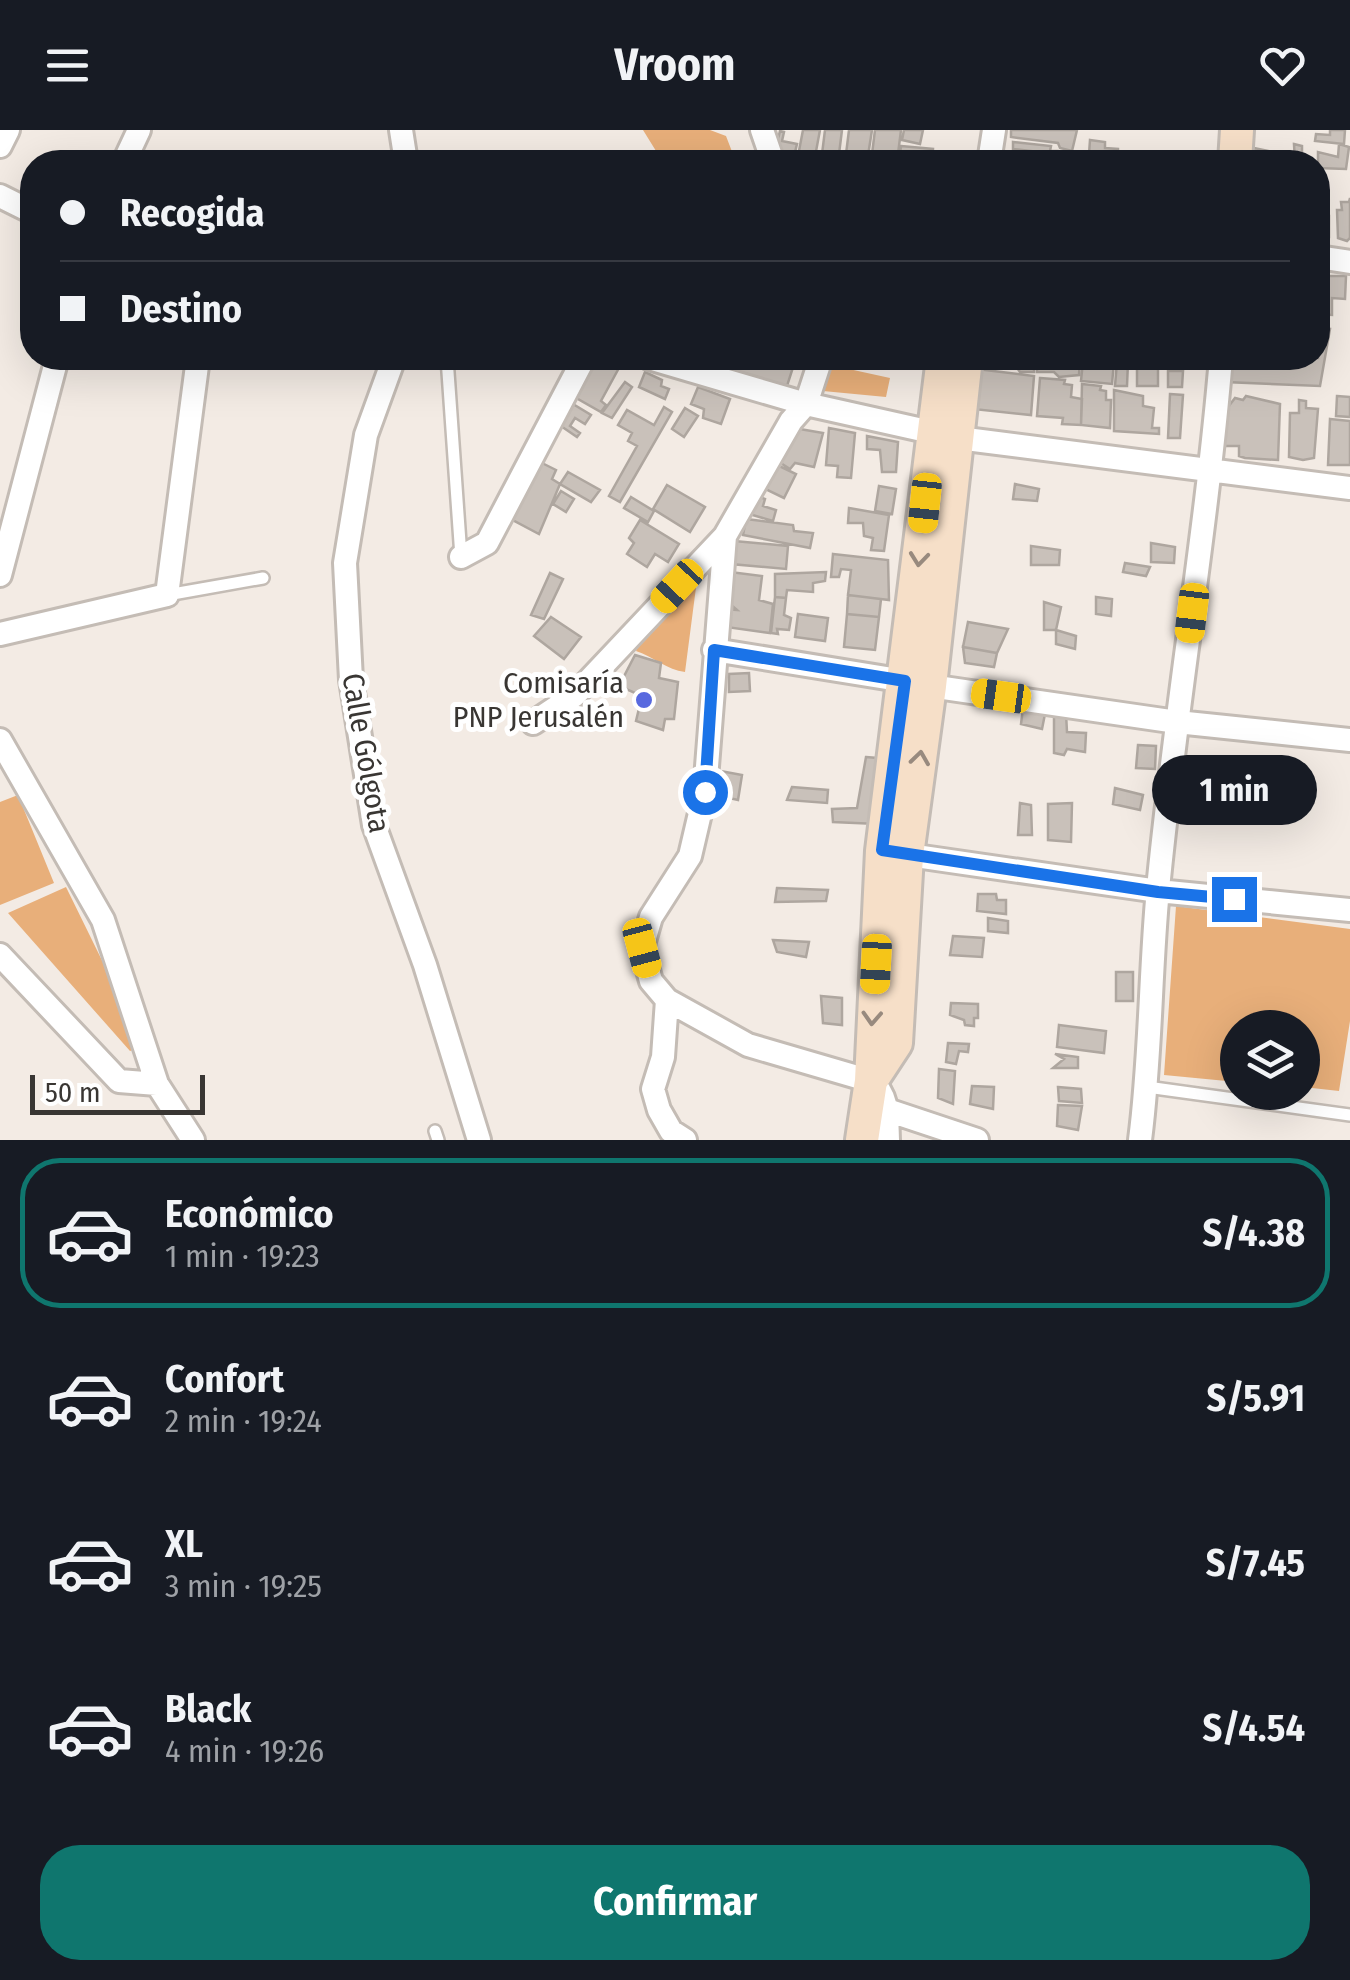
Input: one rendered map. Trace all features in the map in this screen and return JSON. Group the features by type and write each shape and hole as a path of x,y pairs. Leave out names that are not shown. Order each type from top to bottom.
{"street":[{"path":"0,146 8,130"},
{"path":"0,575 54,370"},
{"path":"0,634 167,595 196,370"},
{"name":"Calle Gólgota","path":"390,370 366,435 345,563 351,680 374,826 425,965 478,1140"},
{"path":"461,557 488,543 578,370"},
{"path":"690,370 806,404 945,435 1350,488"},
{"path":"532,723 576,695 725,536 806,404 816,370"},
{"path":"862,1140 871,1081 896,1044 894,853 918,683 945,435 943,370"},
{"path":"945,435 963,370"},
{"path":"1140,1140 1147,1088 1158,892 1211,468 1219,370"},
{"path":"725,536 705,792 690,856 651,917 642,948 651,981 667,1000 748,1046 871,1081 882,1094 887,1110 888,1140"},
{"path":"714,650 1177,722 1350,740"},
{"path":"0,740 104,920 157,1084 193,1140"},
{"path":"894,853 1158,892 1350,910"},
{"path":"0,956 120,1081 157,1084"},
{"path":"667,1000 663,1057 653,1088 673,1137"},
{"path":"887,1110 978,1140"}],"lane":[{"path":"448,370 461,557"},
{"path":"167,595 262,578"},
{"path":"1147,1088 1350,1115"}],"shaded area":[{"path":"643,130 710,130 726,136 731,150 655,150"},
{"path":"825,370 853,370 890,378 886,397 823,391"},
{"path":"698,572 685,672 636,651 644,634"},
{"path":"18,795 54,883 0,905 0,802"},
{"path":"66,887 144,1046 130,1051 8,913"},
{"path":"1176,906 1350,929 1350,1021 1339,1091 1320,1089 1320,1010 1220,1010 1220,1080 1164,1075"}],"building":[{"path":"803,130 820,130 816,150 799,150"},
{"path":"825,130 842,130 840,150 822,150"},
{"path":"849,130 872,130 869,150 846,150"},
{"path":"875,130 901,130 898,150 872,150"},
{"path":"904,130 923,130 920,144 902,140"},
{"path":"1011,130 1077,130 1072,150 1060,148 1058,143 1011,137"},
{"path":"1330,130 1345,130 1344,144 1315,141 1316,134 1330,135"},
{"path":"780,131 784,132 782,141 797,144 796,150 775,150"},
{"path":"1090,140 1105,142 1105,148 1118,149 1118,150 1089,150"},
{"path":"1013,142 1051,146 1050,150 1013,149"},
{"path":"1339,144 1349,147 1346,169 1330,168 1330,155 1338,157"},
{"path":"901,146 933,149 933,150 900,150"},
{"path":"1350,198 1347,241 1338,238 1337,210 1342,210 1341,202 1349,202"},
{"path":"1330,276 1346,276 1345,299 1332,298 1332,315"},
{"path":"585,370 618,370 601,401 606,405 601,412 571,395"},
{"path":"734,370 792,370 787,386"},
{"path":"977,370 1034,376 1031,415 973,409"},
{"path":"1079,370 1079,375 1059,377 1054,372 1037,372"},
{"path":"1082,370 1113,370 1112,384 1081,381"},
{"path":"1116,370 1128,370 1127,386 1115,386"},
{"path":"1137,370 1158,370 1158,386 1137,386"},
{"path":"1226,370 1323,370 1320,386 1225,382"},
{"path":"1168,371 1183,371 1182,387 1168,387"},
{"path":"645,372 662,380 661,386 669,389 665,399 639,387"},
{"path":"1040,378 1065,380 1064,384 1072,385 1071,397 1082,399 1081,425 1062,424 1063,418 1037,416"},
{"path":"625,382 632,387 612,418 602,413"},
{"path":"1082,384 1101,386 1100,390 1106,391 1106,400 1111,400 1110,428 1081,425"},
{"path":"698,387 730,399 721,424 703,418 704,409 691,404"},
{"path":"1114,390 1143,396 1143,406 1154,408 1152,428 1159,428 1159,434 1114,431"},
{"path":"1170,394 1183,395 1180,438 1168,438"},
{"path":"1246,396 1280,404 1278,460 1245,458 1239,456 1239,446 1222,446 1225,411 1235,398 1243,400"},
{"path":"1337,396 1350,397 1350,417 1336,416"},
{"path":"1299,400 1306,401 1306,408 1318,409 1314,458 1303,460 1289,457 1290,413 1299,413"},
{"path":"568,401 591,415 585,424 575,418 570,426 580,433 577,437 555,422"},
{"path":"664,407 672,412 620,502 609,496 637,446 628,441 632,433 618,425 627,410 654,425"},
{"path":"685,408 698,416 684,437 672,429"},
{"path":"1330,419 1350,421 1350,465 1328,465"},
{"path":"794,428 823,433 814,467 795,463 790,469 776,460"},
{"path":"829,428 855,433 851,478 837,477 838,466 826,465"},
{"path":"867,436 898,442 896,472 882,472 880,450 867,449"},
{"path":"771,462 796,474 784,498 759,486"},
{"path":"542,463 556,470 552,479 560,484 539,534 509,518"},
{"path":"568,472 600,490 591,502 560,484"},
{"path":"1015,484 1039,489 1037,501 1013,499"},
{"path":"667,485 705,507 690,532 653,509"},
{"path":"879,486 896,489 892,514 875,511"},
{"path":"561,491 574,499 566,512 553,504"},
{"path":"755,495 765,499 763,506 776,510 773,521 749,514"},
{"path":"631,497 654,511 648,522 624,508"},
{"path":"849,508 889,515 884,551 871,550 873,538 864,536 863,523 848,523"},
{"path":"746,519 793,525 794,531 813,533 810,548 743,535"},
{"path":"640,520 679,544 668,562 655,554 647,567 627,554 634,543 629,538"},
{"path":"734,541 788,546 786,569 731,564"},
{"path":"1151,543 1175,547 1174,563 1151,562"},
{"path":"1031,546 1060,550 1059,565 1031,565"},
{"path":"833,554 888,560 889,600 848,595 851,570 841,569 839,577 831,577"},
{"path":"1125,563 1150,567 1146,576 1123,572"},
{"path":"730,572 762,576 759,600 773,604 770,633 726,627 724,609 737,610 730,604"},
{"path":"826,572 825,581 813,583 813,592 787,590 786,598 775,597 775,574"},
{"path":"550,573 563,579 544,619 531,615"},
{"path":"848,595 881,599 879,617 847,614"},
{"path":"775,597 786,598 784,615 791,618 789,630 777,629 778,634 771,633"},
{"path":"1096,597 1112,599 1111,616 1096,614"},
{"path":"1044,602 1061,607 1056,630 1044,630"},
{"path":"798,614 828,618 825,641 795,637"},
{"path":"847,614 879,617 875,650 844,647"},
{"path":"551,617 581,637 564,659 534,636"},
{"path":"968,622 1008,629 997,653 963,647"},
{"path":"1056,630 1076,636 1075,649 1056,644"},
{"path":"963,647 997,653 994,667 965,663"},
{"path":"635,655 661,663 659,678 678,682 674,719 665,719 663,730 636,721 642,696 619,686"},
{"path":"749,673 750,691 729,692 729,674"},
{"path":"1023,708 1045,714 1042,729 1021,724"},
{"path":"1054,712 1066,713 1067,732 1086,733 1085,752 1067,749 1064,755 1054,753"},
{"path":"1138,745 1156,746 1155,769 1136,768"},
{"path":"866,757 889,759 877,824 833,822 832,809 857,808"},
{"path":"715,770 742,775 738,800 711,794"},
{"path":"792,787 828,790 827,803 787,800"},
{"path":"1115,788 1143,795 1140,810 1113,804"},
{"path":"1020,803 1031,805 1032,835 1018,835"},
{"path":"1072,803 1071,842 1048,840 1048,804"},
{"path":"777,888 828,890 826,901 775,902"},
{"path":"978,894 996,894 997,900 1006,900 1006,914 977,911"},
{"path":"988,918 1008,921 1008,933 988,931"},
{"path":"953,936 984,938 982,957 950,955"},
{"path":"773,940 809,942 806,957 777,952"},
{"path":"1116,972 1133,972 1133,1001 1116,1001"},
{"path":"821,996 842,998 842,1025 823,1023"},
{"path":"951,1003 978,1004 974,1026 950,1015"},
{"path":"1059,1025 1106,1031 1104,1053 1057,1047"},
{"path":"948,1043 969,1044 968,1052 959,1051 956,1064 946,1062"},
{"path":"1055,1054 1078,1057 1078,1068 1053,1068 1064,1059"},
{"path":"939,1069 955,1071 953,1104 938,1098"},
{"path":"972,1086 994,1087 993,1109 970,1104"},
{"path":"1058,1087 1081,1089 1082,1103 1059,1101"},
{"path":"1058,1105 1082,1106 1078,1130 1057,1126"}],"place":[{"name":"Comisaría PNP Jerusalén","path":"644,700"}],"route":[{"path":"705,792 714,650 905,681 882,850 1158,892 1234,899"}]}
